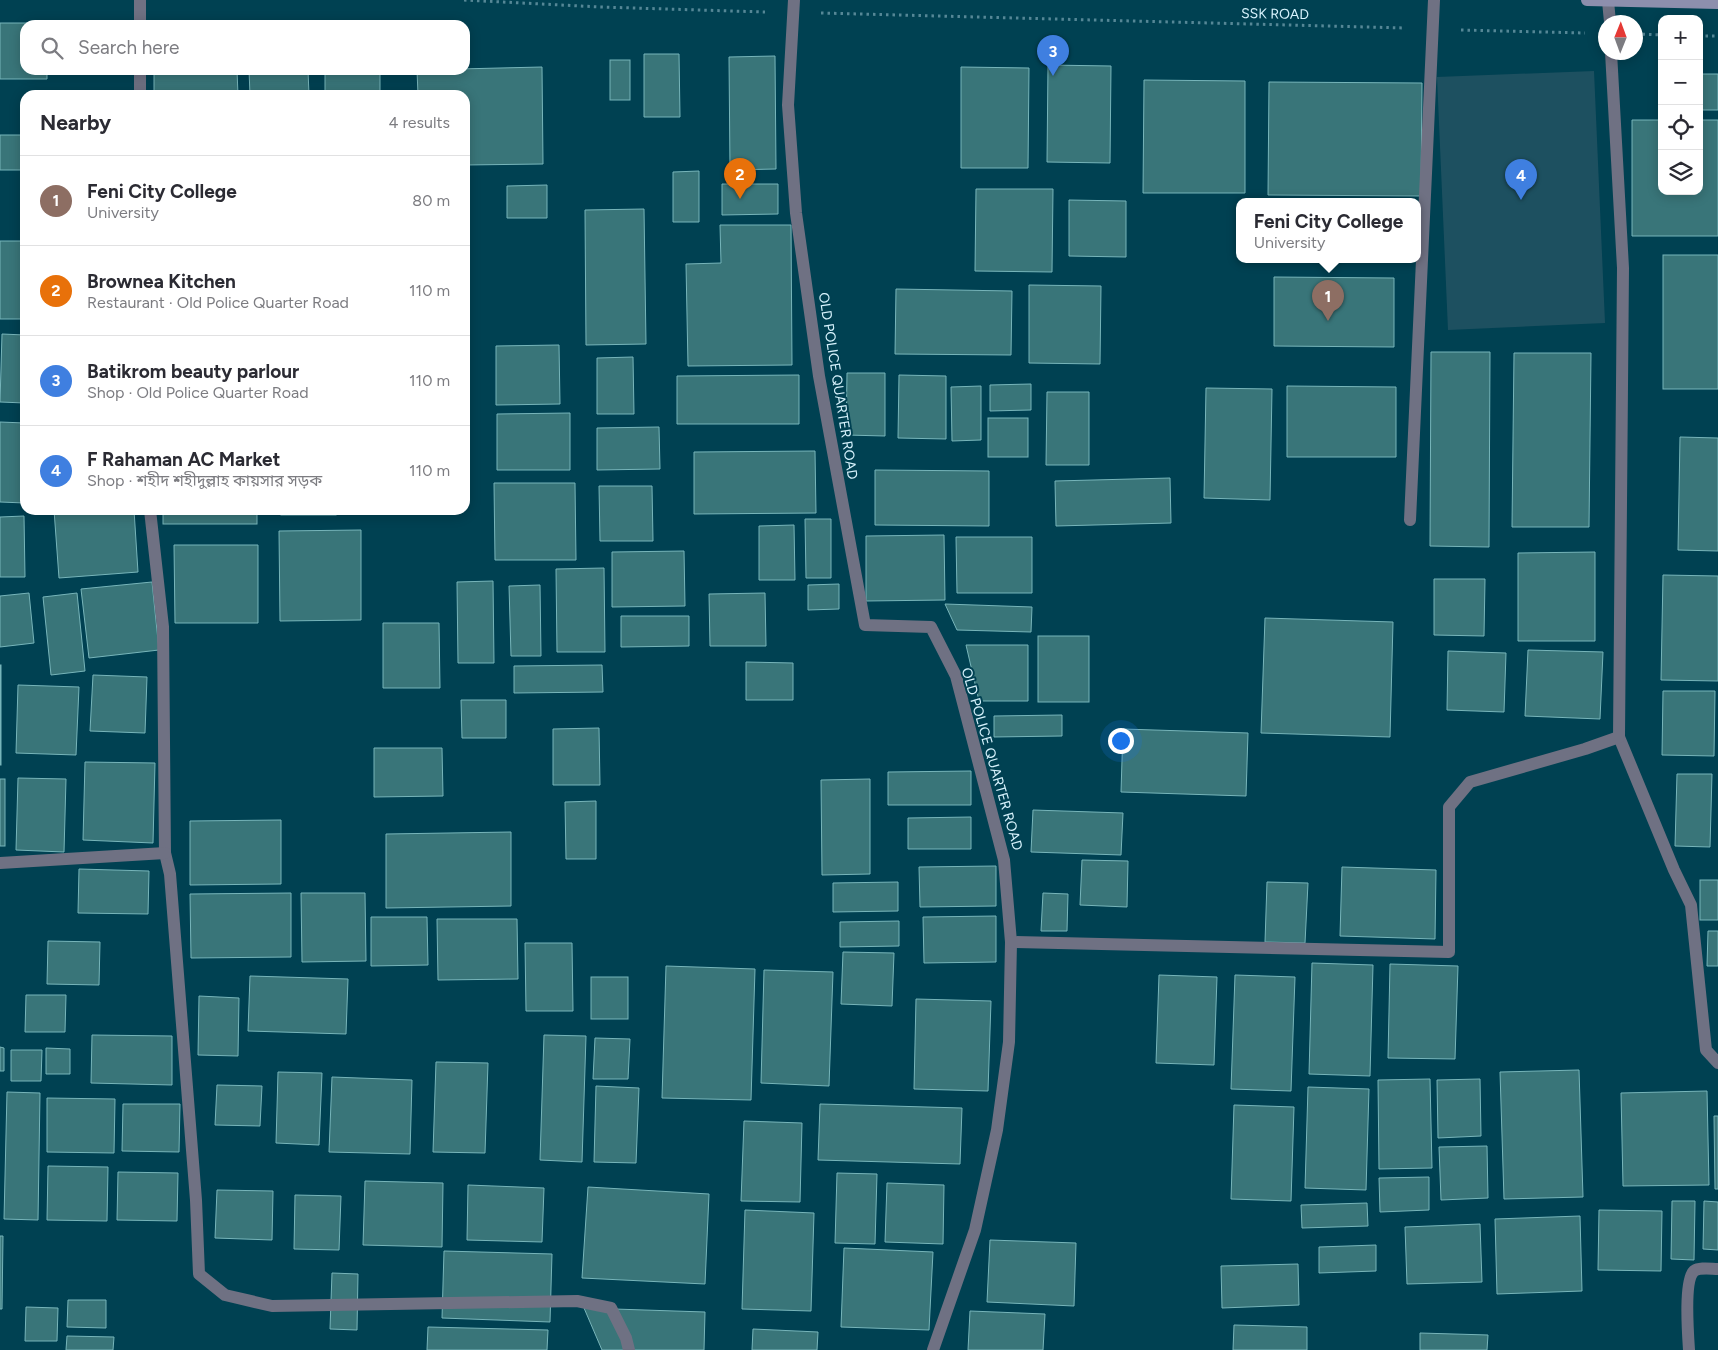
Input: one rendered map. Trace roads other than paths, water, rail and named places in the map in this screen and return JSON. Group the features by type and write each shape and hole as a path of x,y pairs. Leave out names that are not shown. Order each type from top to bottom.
{"main road":[{"path":"1587,0 1718,3"}],"street":[{"path":"140,0 140,20"},
{"name":"OLD POLICE QUARTER ROAD","path":"794,0 788,105 796,213 819,376 865,625 931,627 956,676 1004,860 1011,942 1009,1042 996,1130 975,1230 933,1350"},
{"path":"1410,520 1434,0"},
{"path":"1608,1 1609,15"},
{"path":"1611,60 1623,268 1619,737 1674,870 1691,905 1706,1050 1718,1063"},
{"path":"140,75 140,90"},
{"path":"151,515 163,627 165,853 170,874 173,903 196,1200 199,1274 225,1295 272,1306 577,1301 610,1308 626,1338 629,1350"},
{"path":"1011,942 1449,952 1449,807 1470,782 1593,747 1619,737"},
{"path":"0,863 165,853"},
{"path":"1689,1350 1688,1283 1693,1272 1699,1269 1718,1269"}],"place":[{"name":"Batikrom beauty parlour","path":"1053,76"},
{"name":"Brownea Kitchen","path":"740,199"},
{"name":"F Rahaman AC Market","path":"1521,200"},
{"name":"Feni City College","path":"1328,321"}]}
